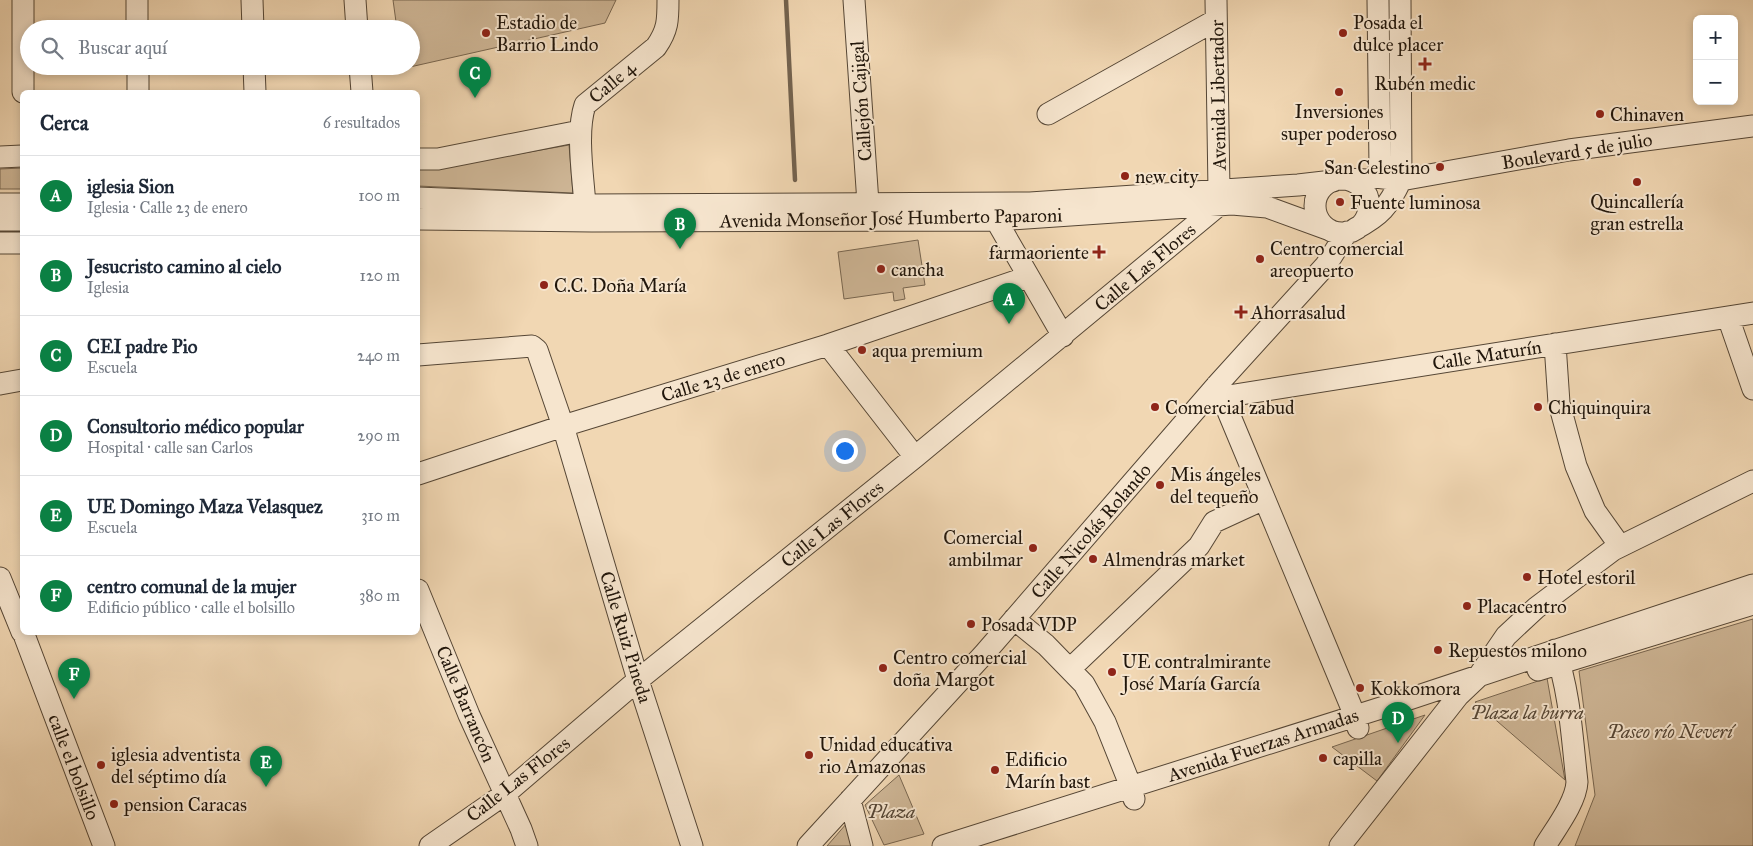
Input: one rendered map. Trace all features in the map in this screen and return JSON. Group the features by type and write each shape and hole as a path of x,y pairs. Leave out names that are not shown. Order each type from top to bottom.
{"street":[{"path":"23,0 23,20"},
{"path":"137,0 137,20"},
{"path":"252,0 253,20"},
{"path":"354,0 356,20"},
{"name":"Calle 4","path":"585,204 580,131 585,105 656,47 668,23 668,0"},
{"name":"Callejón Cajigal","path":"854,0 868,203"},
{"path":"1375,177 1380,168 1378,0"},
{"path":"1337,180 1325,185 1316,200 1315,208 1323,224 1344,230 1375,218 1391,201 1402,180 1400,0"},
{"path":"1048,114 1216,10"},
{"name":"Avenida Libertador","path":"1216,10 1218,198"},
{"path":"23,75 23,90"},
{"path":"138,75 138,90"},
{"path":"254,75 255,90"},
{"path":"361,75 362,90"},
{"name":"Boulevard 5 de julio","path":"1375,177 1402,180 1569,150 1753,126"},
{"path":"420,159 438,159 580,131"},
{"path":"0,157 20,156"},
{"name":"Avenida Monseñor José Humberto Paparoni","path":"420,219 592,221 996,220 1218,198 1337,180 1368,180 1375,177"},
{"name":"Calle Nicolás Rolando","path":"808,846 1219,391 1326,265 1344,230 1362,224 1368,208 1368,199 1364,191 1358,184 1350,180 1337,180"},
{"name":"Avenida Monseñor José Humberto Paparoni","path":"420,198 585,204 779,205 1030,203 1218,198 1232,204 1267,207 1344,230"},
{"name":"Calle Las Flores","path":"430,846 505,794 638,680 1063,336 1218,198"},
{"path":"0,204 20,204"},
{"path":"0,220 20,220"},
{"path":"996,220 1063,336"},
{"path":"0,243 20,243"},
{"name":"Calle 23 de enero","path":"420,473 563,426 828,345 1028,277"},
{"name":"Calle Maturín","path":"1219,391 1555,344 1753,313"},
{"path":"1728,317 1753,389"},
{"path":"1555,344 1559,403 1576,466 1595,511 1620,546"},
{"path":"828,345 915,457"},
{"path":"420,354 532,346 537,350 563,426"},
{"path":"0,384 20,380"},
{"path":"1219,391 1357,722"},
{"name":"Calle Ruiz Pineda","path":"563,426 638,680 692,846"},
{"path":"1340,846 1458,696 1478,676 1506,636 1536,608 1613,550 1753,482"},
{"path":"1070,669 1199,546 1214,522 1264,499"},
{"name":"Avenida Fuerzas Armadas","path":"943,846 1133,793 1357,722 1458,696 1557,657 1753,585"},
{"name":"calle el bolsillo","path":"8,591 20,626"},
{"name":"Calle Barrancón","path":"420,595 469,715 527,846"},
{"name":"Avenida Fuerzas Armadas","path":"1357,722 1478,676 1557,657 1753,604"},
{"path":"1014,619 1046,645 1084,684 1105,722 1133,793"},
{"name":"calle el bolsillo","path":"23,635 104,846"},
{"path":"1545,846 1577,789 1566,700 1557,657"},
{"name":"Avenida Fuerzas Armadas","path":"988,846 1133,793"},
{"path":"850,800 862,846"}],"green space":[{"name":"Estadio de Barrio Lindo","path":"393,0 616,0 605,23 420,65 420,20 396,20"},
{"path":"569,145 573,193 420,186 420,169 433,169"},
{"path":"20,168 20,189 0,189 0,169"},
{"name":"cancha","path":"918,240 925,285 903,288 905,299 894,301 893,292 844,299 838,252"},
{"name":"Paseo río Neverí","path":"1753,619 1753,846 1575,846 1595,795 1579,671"},
{"name":"Plaza la burra","path":"1547,678 1565,780 1475,702"},
{"path":"1425,715 1377,781 1332,747"},
{"name":"Plaza","path":"899,775 924,834 884,845 865,805"},
{"path":"847,823 855,846 827,846"}],"waterway":[{"path":"786,0 795,180"}],"place":[{"name":"Estadio de Barrio Lindo","path":"486,33"},
{"name":"Posada el dulce placer","path":"1343,33"},
{"name":"Rubén medic","path":"1425,64"},
{"name":"Inversiones super poderoso","path":"1339,92"},
{"name":"CEI padre Pio","path":"475,98"},
{"name":"Chinaven","path":"1600,114"},
{"name":"San Celestino","path":"1440,167"},
{"name":"new city","path":"1125,176"},
{"name":"Quincallería gran estrella","path":"1637,182"},
{"name":"Fuente luminosa","path":"1340,202"},
{"name":"Jesucristo camino al cielo","path":"680,249"},
{"name":"farmaoriente","path":"1099,252"},
{"name":"Centro comercial areopuerto","path":"1260,259"},
{"name":"cancha","path":"881,269"},
{"name":"C.C. Doña María","path":"544,285"},
{"name":"Ahorrasalud","path":"1241,312"},
{"name":"iglesia Sion","path":"1009,324"},
{"name":"aqua premium","path":"862,350"},
{"name":"Comercial zabud","path":"1155,407"},
{"name":"Chiquinquira","path":"1538,407"},
{"name":"Mis ángeles del tequeño","path":"1160,485"},
{"name":"Comercial ambilmar","path":"1033,548"},
{"name":"Almendras market","path":"1093,559"},
{"name":"Hotel estoril","path":"1527,577"},
{"name":"Placacentro","path":"1467,606"},
{"name":"Posada VDP","path":"971,624"},
{"name":"Repuestos milono","path":"1438,650"},
{"name":"Centro comercial doña Margot","path":"883,668"},
{"name":"UE contralmirante José María García","path":"1112,672"},
{"name":"Kokkomora","path":"1360,688"},
{"name":"centro comunal de la mujer","path":"74,699"},
{"name":"Consultorio médico popular","path":"1398,743"},
{"name":"Unidad educativa rio Amazonas","path":"809,755"},
{"name":"capilla","path":"1323,758"},
{"name":"iglesia adventista del séptimo día","path":"101,765"},
{"name":"Edificio Marín bast","path":"995,770"},
{"name":"UE Domingo Maza Velasquez","path":"266,787"},
{"name":"pension Caracas","path":"114,804"}]}
